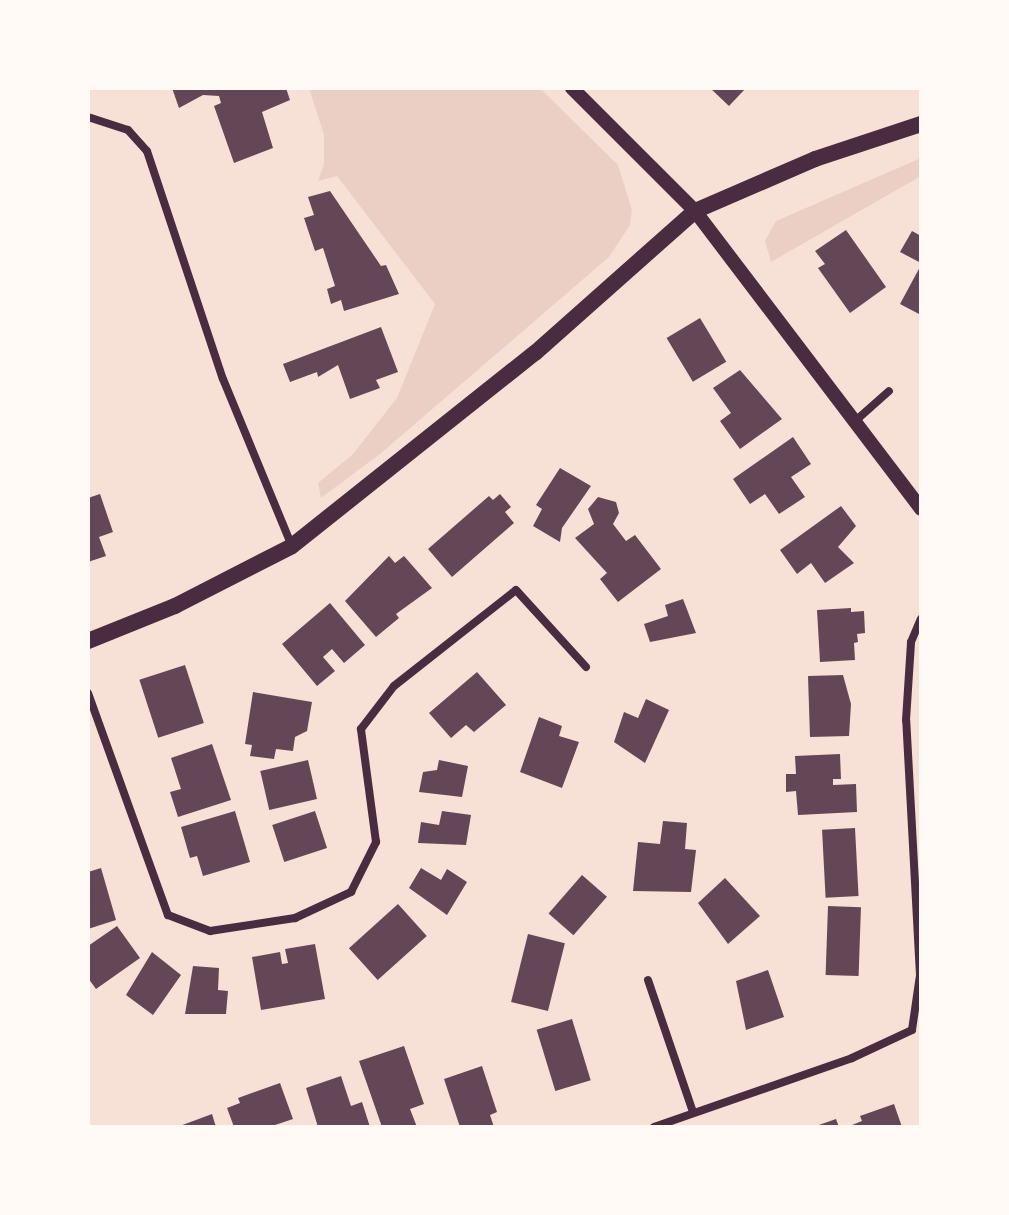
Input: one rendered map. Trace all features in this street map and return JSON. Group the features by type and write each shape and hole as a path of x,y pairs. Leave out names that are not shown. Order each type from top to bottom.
{"main road":[{"path":"88,641 175,606 292,546 535,353 695,211 815,159 921,124"}],"street":[{"path":"572,88 695,211 852,423 921,509"},
{"path":"88,117 128,130 147,151 223,379 292,546"},
{"path":"852,423 889,391"},
{"path":"88,693 168,915 210,931 295,918 351,892 376,842 361,729 394,686 516,590 586,667"},
{"path":"654,1127 852,1058 912,1030 920,975 906,720 911,642 921,619"},
{"path":"648,980 693,1112"}],"shaded area":[{"path":"309,88 540,88 618,165 632,210 630,225 609,257 380,454 321,498 318,483 353,454 397,398 435,304 337,176 318,181 324,164 324,135"},
{"path":"921,158 921,176 771,262 765,241 776,221"}],"building":[{"path":"172,88 286,88 290,100 262,112 273,148 234,163 214,106 221,103 219,96 203,95 179,108"},
{"path":"710,88 746,88 729,106"},
{"path":"330,191 381,266 386,265 399,294 344,311 341,300 331,304 327,289 335,286 323,248 315,251 304,218 314,215 308,197"},
{"path":"846,230 886,287 850,313 818,268 825,264 815,251"},
{"path":"912,231 921,236 921,263 900,252"},
{"path":"921,265 921,310 919,314 900,304"},
{"path":"700,318 726,362 693,382 667,338"},
{"path":"381,327 398,372 376,380 380,388 350,399 338,365 318,377 317,372 290,382 283,364"},
{"path":"740,370 782,419 740,449 720,421 731,413 713,388"},
{"path":"793,437 811,464 791,477 805,497 779,514 765,494 750,504 733,479"},
{"path":"560,468 591,486 562,528 560,542 533,526 542,509 536,505"},
{"path":"100,494 113,532 99,537 106,556 88,562 88,498"},
{"path":"500,494 511,507 505,512 514,523 452,577 428,549 489,496 493,500"},
{"path":"598,497 616,502 619,513 613,524 626,541 635,535 661,569 618,602 600,579 607,573 575,538 594,524 588,509"},
{"path":"841,506 856,526 838,547 854,563 825,583 811,563 797,574 780,550"},
{"path":"389,556 395,563 404,556 432,588 396,614 399,618 376,637 345,601"},
{"path":"683,599 696,633 650,642 644,624 668,616 665,605"},
{"path":"330,603 365,645 344,663 332,649 323,657 335,671 317,686 282,644"},
{"path":"851,608 851,612 864,611 865,633 857,634 855,660 820,662 817,610"},
{"path":"185,665 204,723 158,738 139,680"},
{"path":"477,672 506,705 474,732 466,725 451,738 429,713"},
{"path":"843,675 851,704 849,736 810,737 808,676"},
{"path":"253,692 312,702 307,731 295,737 293,751 276,749 274,759 250,756 252,745 245,744"},
{"path":"646,699 669,710 645,763 614,742 624,712 638,718"},
{"path":"539,717 562,726 559,736 579,742 562,788 520,772"},
{"path":"212,744 231,800 178,817 170,792 181,789 171,758"},
{"path":"840,754 841,779 833,779 833,785 856,784 857,812 798,815 796,791 786,792 786,774 796,774 795,756"},
{"path":"308,760 317,799 269,810 260,771"},
{"path":"439,760 468,766 462,797 419,792 423,772 437,770"},
{"path":"235,811 250,862 203,876 197,856 190,858 181,827"},
{"path":"315,811 327,848 284,862 272,825"},
{"path":"442,811 471,815 466,845 418,843 421,822 439,825"},
{"path":"663,821 687,823 685,849 696,850 691,892 633,891 638,842 660,844"},
{"path":"855,828 859,896 826,898 822,830"},
{"path":"101,868 116,920 88,929 88,872"},
{"path":"421,868 441,880 447,869 467,882 447,915 409,888"},
{"path":"582,875 607,897 573,935 549,913"},
{"path":"725,878 760,916 728,944 698,903"},
{"path":"398,904 427,936 378,980 349,948"},
{"path":"828,906 861,907 859,976 826,975"},
{"path":"117,926 140,958 96,989 88,978 88,946"},
{"path":"528,934 565,943 548,1011 511,1002"},
{"path":"315,944 325,999 261,1010 252,957 280,952 282,964 288,963 285,949"},
{"path":"152,952 181,975 153,1015 126,995"},
{"path":"193,966 219,968 218,990 228,991 226,1014 185,1014"},
{"path":"768,970 784,1017 746,1030 736,981"},
{"path":"572,1019 591,1080 555,1091 537,1030"},
{"path":"404,1046 424,1104 410,1109 417,1127 382,1127 359,1061"},
{"path":"482,1066 497,1112 490,1115 494,1127 460,1127 444,1079"},
{"path":"341,1076 351,1106 362,1102 370,1127 318,1127 306,1088"},
{"path":"280,1083 293,1119 269,1127 234,1127 227,1108 240,1103 238,1098"},
{"path":"894,1104 902,1127 847,1127 862,1121 860,1116"},
{"path":"212,1114 216,1127 177,1127"},
{"path":"836,1119 839,1127 813,1127"}]}
